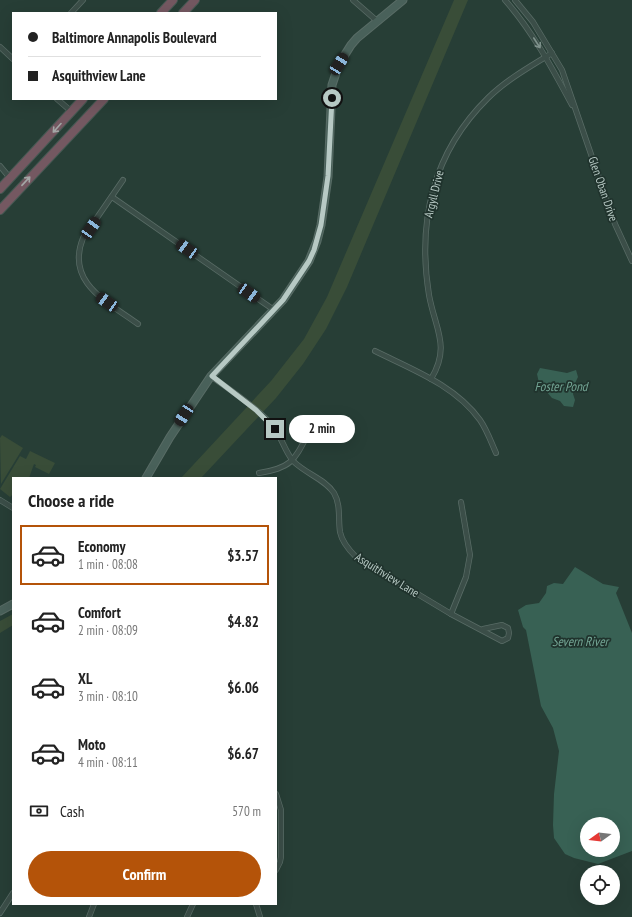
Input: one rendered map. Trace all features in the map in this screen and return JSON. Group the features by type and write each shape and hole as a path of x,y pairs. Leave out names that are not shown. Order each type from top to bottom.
{"highway":[{"path":"162,12 173,0"},
{"path":"184,12 195,0"},
{"path":"0,189 82,100"},
{"path":"0,210 41,165 87,119 103,100"},
{"path":"32,156 41,165"}],"street":[{"path":"72,12 83,0"},
{"path":"353,0 376,21"},
{"path":"146,477 170,437 212,376 274,310 292,288 309,261 317,241 321,225 328,176 332,86 339,64 351,44 376,21 403,0"},
{"name":"Glen Oban Drive","path":"507,0 546,56 577,114"},
{"name":"Glen Oban Drive","path":"515,0 533,22 562,70 615,224 632,261"},
{"path":"526,26 533,22"},
{"path":"0,47 12,58"},
{"name":"Argyll Drive","path":"431,379 437,369 441,357 442,346 430,298 427,278 425,242 429,208 439,170 449,149 476,111 489,97 503,85 552,53"},
{"path":"58,100 72,112"},
{"path":"0,166 10,178"},
{"path":"124,180 84,238 80,248 79,262 81,272 87,285 138,324"},
{"path":"112,197 274,310"},
{"path":"375,351 431,379 451,391 467,404 483,424 496,453"},
{"name":"Asquithview Lane","path":"212,376 268,421 275,429 293,460 305,472 327,484 333,492 339,506 342,537 350,552 356,558 451,614 502,640 508,638 508,628 502,625 483,629"},
{"path":"259,473 273,471 293,460 308,434"},
{"path":"0,500 12,507"},
{"path":"451,614 466,577 470,555 461,502"},
{"path":"0,611 12,605"},
{"path":"277,797 281,810 281,857 277,868"},
{"path":"0,913 12,895"},
{"path":"89,917 94,905"},
{"path":"187,917 193,905"},
{"path":"256,905 260,917"}],"shaded area":[{"path":"454,0 468,0 347,287 326,329 303,364 276,398 202,477 182,477 271,381 304,339 327,297"},
{"path":"2,435 23,448 1,484 0,438"},
{"path":"30,451 55,463 49,474 35,467 36,465 34,464 29,477 12,477 12,495 10,497 0,489 20,456 26,459"},
{"path":"12,615 12,626 0,633 0,621"}],"water":[{"name":"Foster Pond","path":"540,368 567,373 576,370 578,377 573,394 575,400 573,407 564,406 560,401 552,398 539,383 537,374"},
{"name":"Severn River","path":"575,567 603,584 619,587 616,593 632,633 632,851 620,856 620,817 580,817 580,857 616,857 598,864 574,858 565,854 554,838 554,794 559,751 553,728 541,706 526,630 523,627 518,610 526,605 539,603 546,593 547,586 554,583 563,584"}],"route":[{"path":"275,429 256,410 212,376 283,300 309,261 314,250 321,225 328,176 332,98"}]}
